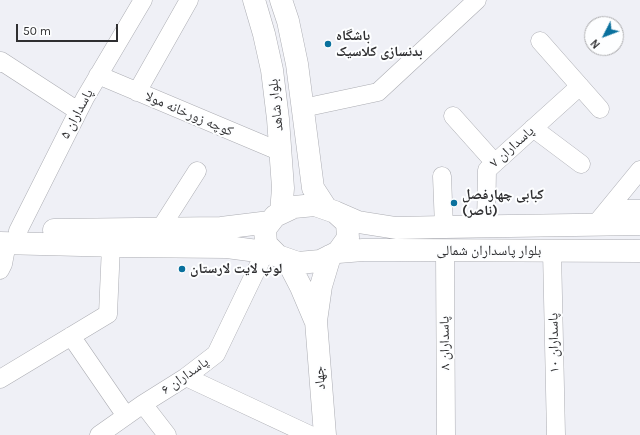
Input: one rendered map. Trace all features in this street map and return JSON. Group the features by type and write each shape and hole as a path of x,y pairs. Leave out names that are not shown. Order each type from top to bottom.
{"main road":[{"name":"بلوار شاهد","path":"254,0 264,34 272,70 278,119 283,188 276,217"},
{"name":"بلوار شاهد","path":"281,0 288,21 294,50 313,188 330,210"},
{"path":"6,237 111,246 227,247 277,256 298,262 320,261 334,254 348,238 347,223 330,210 316,205 294,206 276,217 265,229 266,244 277,256"},
{"name":"بلوار پاسداران شمالی","path":"330,210 358,222 396,228 486,227 602,217 640,224"},
{"path":"6,237 160,229 221,228 276,217"},
{"name":"بلوار پاسداران شمالی","path":"334,254 362,250 640,251"},
{"name":"جهاد","path":"325,435 316,321 321,286 334,254"},
{"name":"جهاد","path":"277,256 301,287 316,321"}],"street":[{"name":"پاسداران ۵","path":"0,270 3,264 6,237 98,75 143,0"},
{"path":"137,92 189,0"},
{"path":"303,108 378,92 477,0"},
{"path":"540,41 600,109"},
{"path":"0,64 1,61 78,111"},
{"name":"کوچه زورخانه مولا","path":"98,75 281,152"},
{"name":"پاسداران ۷","path":"486,227 487,170 580,86"},
{"path":"453,116 495,163"},
{"path":"533,128 581,164"},
{"path":"602,217 640,170"},
{"path":"160,229 197,171"},
{"path":"442,176 444,227"},
{"name":"بلوار پاسداران شمالی","path":"602,217 640,209"},
{"path":"0,379 108,314 111,246"},
{"name":"پاسداران ۸","path":"445,251 446,435"},
{"name":"پاسداران ۱۰","path":"552,251 556,435"},
{"name":"پاسداران ۶","path":"99,435 143,404 186,377 216,354 277,256"},
{"path":"71,336 126,416"},
{"path":"186,377 310,435"},
{"path":"143,404 167,435"}],"place":[{"name":"باشگاه بدنسازی کلاسیک","path":"328,44"},
{"name":"کبابی چهارفصل (ناصر)","path":"454,203"},
{"name":"لوپ لایت لارستان","path":"182,269"}]}
